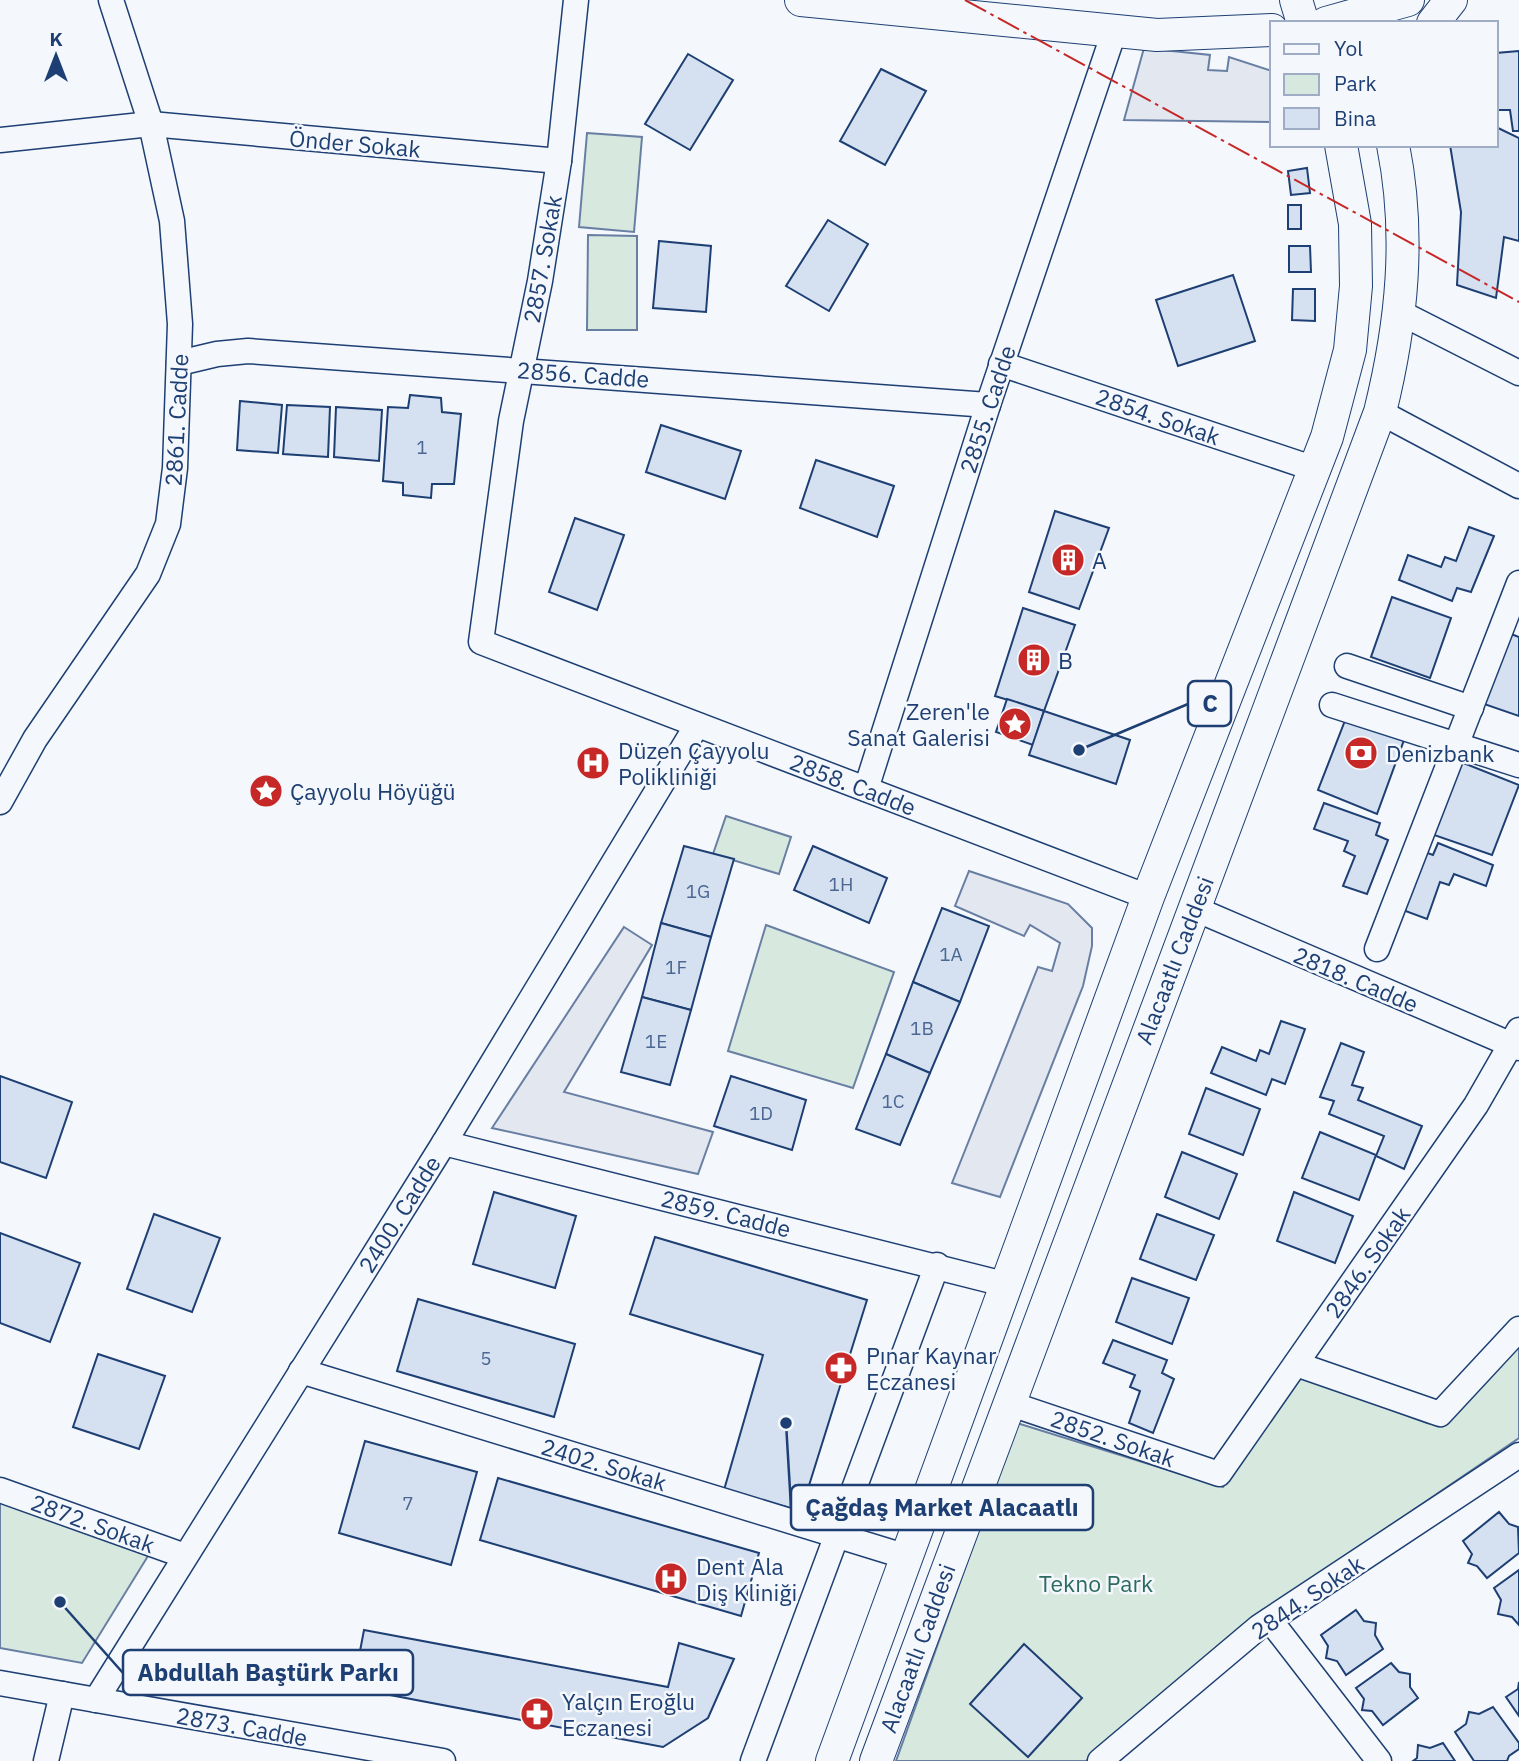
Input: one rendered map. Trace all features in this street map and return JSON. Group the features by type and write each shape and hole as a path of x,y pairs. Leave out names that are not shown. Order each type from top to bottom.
{"main road":[{"path":"801,0 1114,32 1178,36 1270,30"},
{"path":"1297,0 1302,21"},
{"path":"1344,16 1408,0"},
{"path":"1435,21 1451,0"},
{"name":"Alacaatlı Caddesi","path":"832,1761 1148,897 1315,469 1350,350 1356,286 1355,224 1341,147"},
{"name":"Alacaatlı Caddesi","path":"876,1761 1380,412 1399,313 1404,230 1400,181 1392,147"}],"street":[{"name":"2861. Cadde","path":"0,802 35,739 148,574 168,524 175,468 180,324 172,221 152,124 111,0"},
{"name":"2857. Sokak","path":"481,642 508,440 541,281 559,161 576,0"},
{"name":"2855. Cadde","path":"866,789 1001,364 1114,32"},
{"name":"Önder Sokak","path":"0,140 152,124 559,161"},
{"path":"1399,313 1519,373"},
{"name":"2856. Cadde","path":"179,363 217,354 248,351 988,405"},
{"name":"2854. Sokak","path":"1001,364 1315,469"},
{"path":"1380,412 1519,486"},
{"path":"1377,949 1519,583"},
{"name":"2858. Cadde","path":"481,642 1148,897"},
{"path":"1347,666 1471,708"},
{"path":"1419,732 1432,694"},
{"path":"1332,705 1519,765"},
{"name":"2400. Cadde","path":"96,1700 443,1143 697,725"},
{"name":"2818. Cadde","path":"1193,908 1516,1041"},
{"name":"2846. Sokak","path":"1219,1474 1476,1104 1516,1041"},
{"name":"2859. Cadde","path":"443,1143 1008,1285"},
{"path":"753,1761 937,1265"},
{"path":"1296,1364 1440,1414 1519,1329"},
{"name":"2402. Sokak","path":"301,1371 907,1557"},
{"name":"2852. Sokak","path":"1008,1403 1219,1474"},
{"name":"2844. Sokak","path":"1107,1759 1270,1620 1518,1460"},
{"name":"2872. Sokak","path":"0,1490 185,1556"},
{"path":"1270,1620 1380,1761"},
{"name":"2873. Cadde","path":"0,1683 387,1756 443,1761"},
{"path":"46,1761 62,1694"}],"green space":[{"path":"587,133 642,137 634,232 579,227"},
{"path":"588,235 637,236 637,330 587,330"},
{"path":"726,816 791,837 779,874 713,854"},
{"path":"766,925 894,972 853,1088 728,1051"},
{"name":"Tekno Park","path":"1519,1340 1519,1438 1287,1596 1086,1761 896,1761 1017,1423 1223,1487 1300,1376 1427,1423 1444,1426"},
{"path":"0,1491 139,1538 148,1556 82,1663 0,1648"}],"shaded area":[{"path":"1144,48 1210,55 1208,70 1227,71 1229,57 1270,70 1270,122 1124,120"},
{"path":"969,871 1068,904 1092,928 1092,946 1083,986 1000,1197 952,1183 1038,967 1052,971 1060,943 1030,925 1024,936 955,906"},
{"path":"624,927 652,945 564,1092 713,1132 698,1174 492,1128"}],"building":[{"path":"1519,51 1519,131 1513,131 1510,110 1498,110 1498,53"},
{"path":"688,54 733,80 690,150 645,124"},
{"path":"881,69 926,91 885,165 840,141"},
{"path":"1498,128 1519,138 1519,241 1504,237 1496,298 1457,285 1461,212 1450,147 1498,147"},
{"path":"1307,168 1310,193 1291,195 1288,171"},
{"path":"1288,205 1301,205 1301,229 1288,229"},
{"path":"828,220 868,244 829,311 786,286"},
{"path":"659,241 711,246 706,312 653,308"},
{"path":"1289,246 1310,246 1311,272 1289,272"},
{"path":"1233,275 1255,341 1178,366 1156,300"},
{"path":"1293,289 1315,289 1315,321 1292,320"},
{"path":"410,395 441,398 442,412 461,414 454,484 432,484 431,498 403,495 403,483 383,481 388,407 408,408"},
{"path":"240,401 282,405 278,453 237,450"},
{"path":"287,405 330,407 328,457 283,454"},
{"path":"336,407 382,410 379,461 334,457"},
{"path":"661,425 741,451 725,499 646,472"},
{"path":"816,460 894,486 877,537 800,508"},
{"name":"A","path":"1055,511 1109,528 1079,609 1029,592"},
{"path":"575,518 624,535 597,610 549,592"},
{"path":"1469,527 1494,536 1471,592 1457,588 1452,601 1399,580 1408,555 1441,567 1445,557 1456,561"},
{"path":"1392,597 1451,618 1430,678 1371,657"},
{"name":"B","path":"1023,608 1075,625 1044,711 995,696"},
{"path":"1511,634 1519,637 1519,716 1484,704"},
{"path":"1007,699 1044,711 1033,745 996,732"},
{"path":"1044,711 1130,740 1116,784 1029,755"},
{"path":"1346,718 1404,740 1377,814 1318,790"},
{"path":"1461,762 1519,785 1492,855 1434,835"},
{"path":"1324,803 1380,823 1376,835 1388,840 1367,894 1343,886 1355,856 1344,851 1348,841 1314,829"},
{"path":"1438,843 1493,865 1486,886 1454,874 1449,885 1440,882 1427,919 1400,909 1422,851 1433,855"},
{"path":"684,846 734,859 711,937 661,923"},
{"path":"813,846 887,878 869,923 794,890"},
{"path":"942,908 989,926 960,1002 913,982"},
{"path":"661,923 711,937 691,1010 642,997"},
{"path":"913,982 960,1002 930,1073 886,1054"},
{"path":"642,997 691,1010 670,1085 621,1072"},
{"path":"1281,1021 1305,1029 1285,1084 1272,1079 1266,1095 1211,1073 1222,1047 1256,1061 1260,1050 1269,1054"},
{"path":"1341,1043 1364,1052 1352,1085 1363,1088 1358,1100 1422,1126 1404,1169 1376,1156 1384,1136 1329,1114 1334,1101 1320,1097"},
{"path":"886,1054 930,1073 900,1145 856,1129"},
{"path":"0,1076 72,1102 46,1178 0,1162"},
{"path":"731,1076 806,1100 792,1150 714,1126"},
{"path":"1206,1088 1260,1109 1243,1155 1189,1134"},
{"path":"1320,1132 1376,1155 1359,1200 1302,1178"},
{"path":"1182,1152 1237,1174 1219,1219 1165,1197"},
{"path":"494,1192 576,1216 555,1288 473,1264"},
{"path":"1294,1192 1353,1216 1335,1263 1277,1241"},
{"path":"154,1214 220,1238 192,1312 127,1289"},
{"path":"1157,1214 1214,1235 1196,1280 1140,1259"},
{"path":"0,1233 80,1263 50,1342 0,1323"},
{"path":"655,1237 867,1300 801,1511 724,1490 763,1355 630,1314"},
{"path":"1132,1278 1189,1298 1172,1344 1116,1322"},
{"path":"418,1299 575,1344 554,1417 397,1371"},
{"path":"1113,1340 1167,1360 1162,1373 1174,1379 1153,1433 1129,1423 1140,1391 1130,1387 1135,1375 1103,1363"},
{"path":"98,1354 165,1376 139,1449 73,1427"},
{"path":"365,1441 477,1472 451,1565 339,1533"},
{"path":"498,1478 759,1553 741,1616 480,1540"},
{"path":"1499,1512 1509,1524 1518,1527 1519,1553 1487,1578 1477,1566 1468,1563 1472,1554 1463,1541"},
{"path":"1519,1570 1519,1625 1512,1617 1498,1614 1501,1600 1494,1588"},
{"path":"1356,1610 1364,1621 1376,1623 1375,1635 1383,1649 1346,1675 1337,1661 1326,1658 1328,1646 1321,1635"},
{"path":"364,1630 668,1687 679,1643 734,1659 708,1718 663,1747 353,1688"},
{"path":"1024,1644 1082,1698 1028,1757 970,1704"},
{"path":"1391,1663 1399,1672 1410,1674 1410,1687 1418,1698 1383,1725 1372,1711 1362,1710 1364,1699 1356,1688"},
{"path":"1519,1682 1519,1716 1506,1697 1518,1689"},
{"path":"1493,1707 1519,1743 1519,1749 1509,1756 1507,1761 1474,1761 1455,1732 1466,1724 1469,1712 1479,1714"},
{"path":"1443,1743 1455,1761 1413,1761 1417,1758 1418,1745 1430,1748"}],"power":[{"path":"965,0 1519,302"}],"place":[{"name":"A","path":"1068,560"},
{"name":"B","path":"1034,660"},
{"name":"Zeren'le Sanat Galerisi","path":"1015,724"},
{"name":"C","path":"1079,750"},
{"name":"Denizbank","path":"1361,753"},
{"name":"Düzen Çayyolu Polikliniği","path":"593,763"},
{"name":"Çayyolu Höyüğü","path":"266,791"},
{"name":"Pınar Kaynar Eczanesi","path":"841,1368"},
{"name":"Çağdaş Market Alacaatlı","path":"786,1423"},
{"name":"Dent Ala Diş Kliniği","path":"671,1579"},
{"name":"Abdullah Baştürk Parkı","path":"60,1602"},
{"name":"Yalçın Eroğlu Eczanesi","path":"537,1714"}]}
